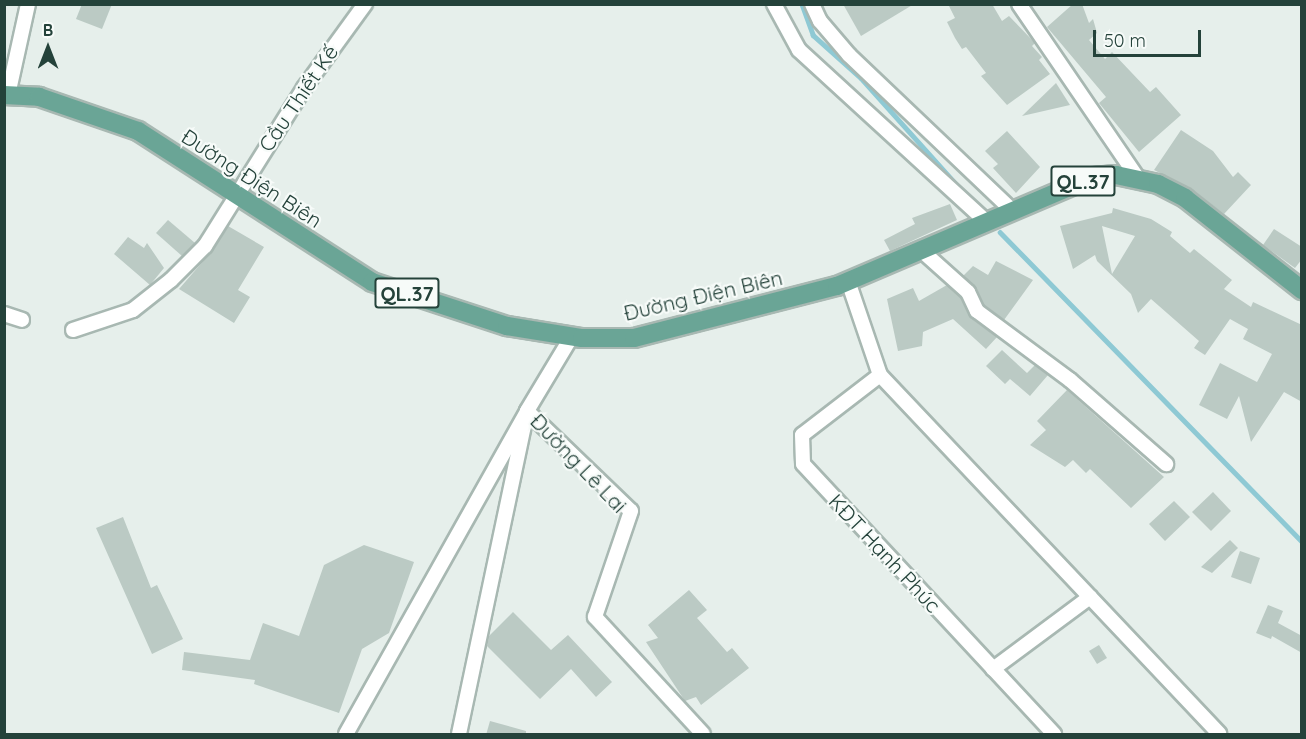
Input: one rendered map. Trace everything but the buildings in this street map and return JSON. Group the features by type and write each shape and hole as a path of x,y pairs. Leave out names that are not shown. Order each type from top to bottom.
{"main road":[{"name":"Đường Điện Biên","path":"6,95 39,97 138,131 372,282 507,326 572,336 634,338 848,281 1093,177 1137,177 1185,198 1302,290"}],"street":[{"path":"6,95 28,4"},
{"name":"Cầu Thiết Kế","path":"73,330 133,310 171,280 205,246 235,194 365,4"},
{"path":"774,4 799,50 987,222"},
{"path":"812,4 826,29 849,56 1013,211"},
{"path":"1019,4 1137,177"},
{"path":"921,250 968,292 977,311 1070,380 1166,464"},
{"path":"848,281 880,375 1220,735"},
{"path":"4,314 22,320"},
{"name":"Đường Lê Lai","path":"572,336 527,411 631,511 596,617 703,735"},
{"name":"KĐT Hạnh Phúc","path":"880,375 802,435 803,464 1054,735"},
{"path":"346,735 527,411"},
{"path":"459,735 527,411"},
{"path":"993,669 1090,597"}],"waterway":[{"path":"802,4 813,35 861,78 966,195"},
{"path":"1000,232 1302,542"}]}
